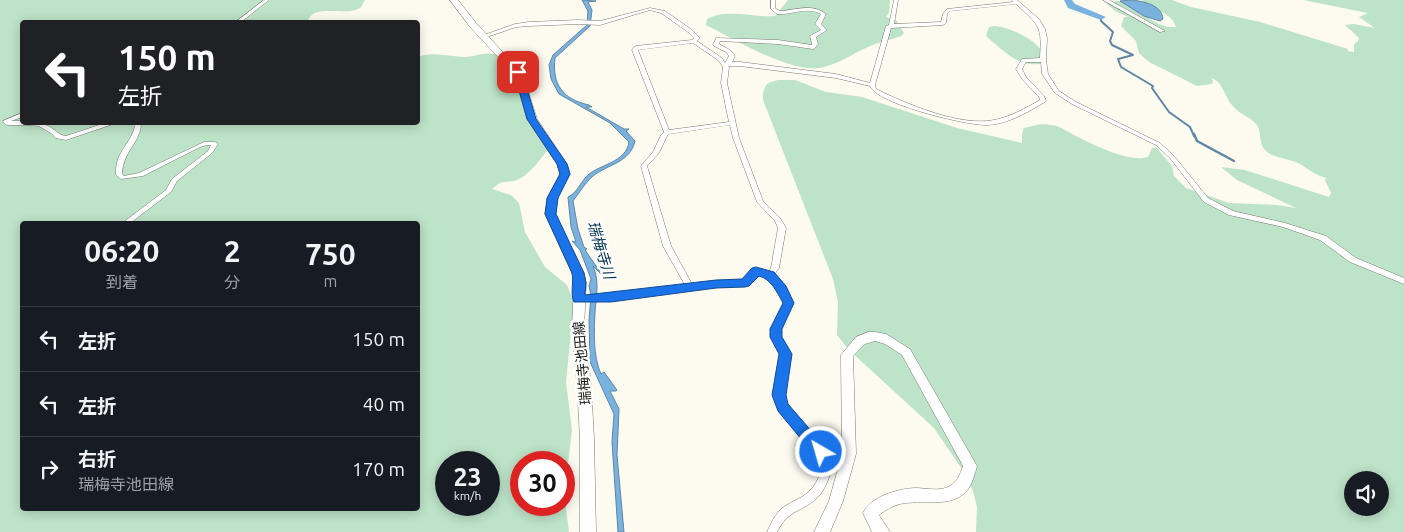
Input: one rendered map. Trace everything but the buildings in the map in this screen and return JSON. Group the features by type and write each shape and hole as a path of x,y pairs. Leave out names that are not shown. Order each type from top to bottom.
{"main road":[{"name":"瑞梅寺池田線","path":"454,0 518,72 532,119 562,164 565,174 552,198 550,214 578,273 580,283 578,330 584,384 587,439 588,532"},
{"path":"822,532 836,501 849,454 847,354 855,343 866,336 880,337 906,352 970,466 963,483 949,495 927,497 906,495 882,503 871,513 878,529 882,532"}],"street":[{"path":"242,20 267,0"},
{"path":"770,274 775,268 782,228 760,202 732,123 724,83 726,64 732,56 728,51 716,45 718,39 778,42 813,47 815,44 813,36 824,30 818,24 824,14 821,11 804,9 779,13 773,9 773,0"},
{"path":"872,86 890,26 892,26 896,0"},
{"path":"1105,0 1162,30"},
{"path":"892,26 943,23 945,14 949,10 1015,1 1026,8 1038,20 1044,38 1043,60 1046,74 1057,92 1074,103 1158,144 1172,157 1206,200 1221,209 1308,232 1323,238 1353,260 1404,281"},
{"path":"484,36 515,26 582,22 600,23 639,11 654,9 663,12 690,31 697,38 694,41"},
{"path":"667,132 634,50 694,41 726,64 740,64 836,76 872,86 874,90 889,97 939,115 969,122 993,122 1015,115 1043,101 1042,97 1024,78 1019,69 1024,60 1043,60"},
{"path":"20,116 6,121 7,123 20,124"},
{"path":"690,286 667,246 644,166 656,153 664,134 667,132 732,123"},
{"path":"44,125 52,129 58,137 66,138 107,125"},
{"path":"128,221 168,191 174,180 210,152 215,144 206,143 141,175 123,178 119,175 118,164 138,131 137,125"},
{"path":"578,299 605,298 690,286 745,283 756,271 770,274 782,289 788,303 776,329 776,337 786,354 779,395 782,407 821,452 827,467 817,490 811,496 788,508 777,520 772,532"}],"green space":[{"path":"0,0 365,0 361,7 355,10 323,11 311,16 309,20 20,20 20,125 420,125 420,56 429,54 465,57 496,54 524,74 522,104 548,149 526,175 517,180 500,184 492,189 511,195 519,203 525,232 545,267 567,285 574,302 566,382 572,430 569,451 510,451 510,516 567,516 569,532 0,532"},
{"path":"788,0 890,0 889,13 886,17 896,20 904,33 901,36 872,45 832,64 819,68 806,68 777,60 706,25 707,19 723,14 775,16"},
{"path":"1142,0 1172,0 1191,7 1260,22 1354,52 1354,44 1359,38 1345,25 1354,24 1375,28 1359,17 1368,13 1303,0 1404,0 1404,532 976,532 977,507 973,491 966,475 934,428 849,350 837,335 838,302 833,279 763,100 766,85 778,80 795,80 826,92 862,97 957,128 1022,143 1024,128 1044,124 1058,127 1083,140 1131,158 1148,157 1152,148 1156,147 1172,166 1174,176 1186,188 1229,203 1277,205 1296,208 1237,180 1221,167 1245,170 1329,197 1331,193 1325,180 1327,178 1296,162 1273,155 1265,150 1257,125 1236,109 1215,80 1211,78 1212,84 1197,86 1149,62 1139,53 1136,41 1121,26 1124,17 1128,17 1115,11 1105,2 1124,2 1155,22 1168,27 1176,27 1170,17 1150,7"},
{"path":"994,26 1017,32 1033,42 1044,53 1046,60 1044,63 1035,64 1019,61 1006,53 986,36 989,27"}],"water":[{"name":"瑞梅寺川","path":"582,0 596,1 588,2 592,10 590,26 555,58 554,67 557,83 572,99 589,105 592,107 586,107 624,129 629,129 626,131 635,141 623,159 593,176 573,201 578,229 584,247 587,249 585,250 603,276 593,266 597,283 594,328 598,367 601,374 604,372 617,390 610,391 619,409 617,455 624,532 618,532 612,442 614,414 590,362 589,320 591,296 589,286 591,279 580,250 572,241 576,242 571,227 568,197 574,193 592,172 618,159 627,149 629,142 610,123 559,94 551,79 549,65 553,55 587,25 588,11"},
{"path":"1120,1 1141,1 1156,7 1162,14 1163,19 1160,21 1144,16"}],"waterway":[{"path":"1068,0 1071,6 1101,17"},
{"path":"1101,17 1101,21 1113,32 1110,41 1112,45 1133,55 1118,59 1121,67 1153,86 1152,88 1169,112 1190,127 1194,136"},
{"path":"1194,134 1197,141 1234,161"}],"route":[{"path":"518,72 532,119 562,164 565,174 552,198 550,214 578,273 580,283 578,299 611,297 716,284 745,283 756,271 770,274 782,289 788,303 782,320 776,329 776,337 786,354 779,395 782,407 821,452"}]}
